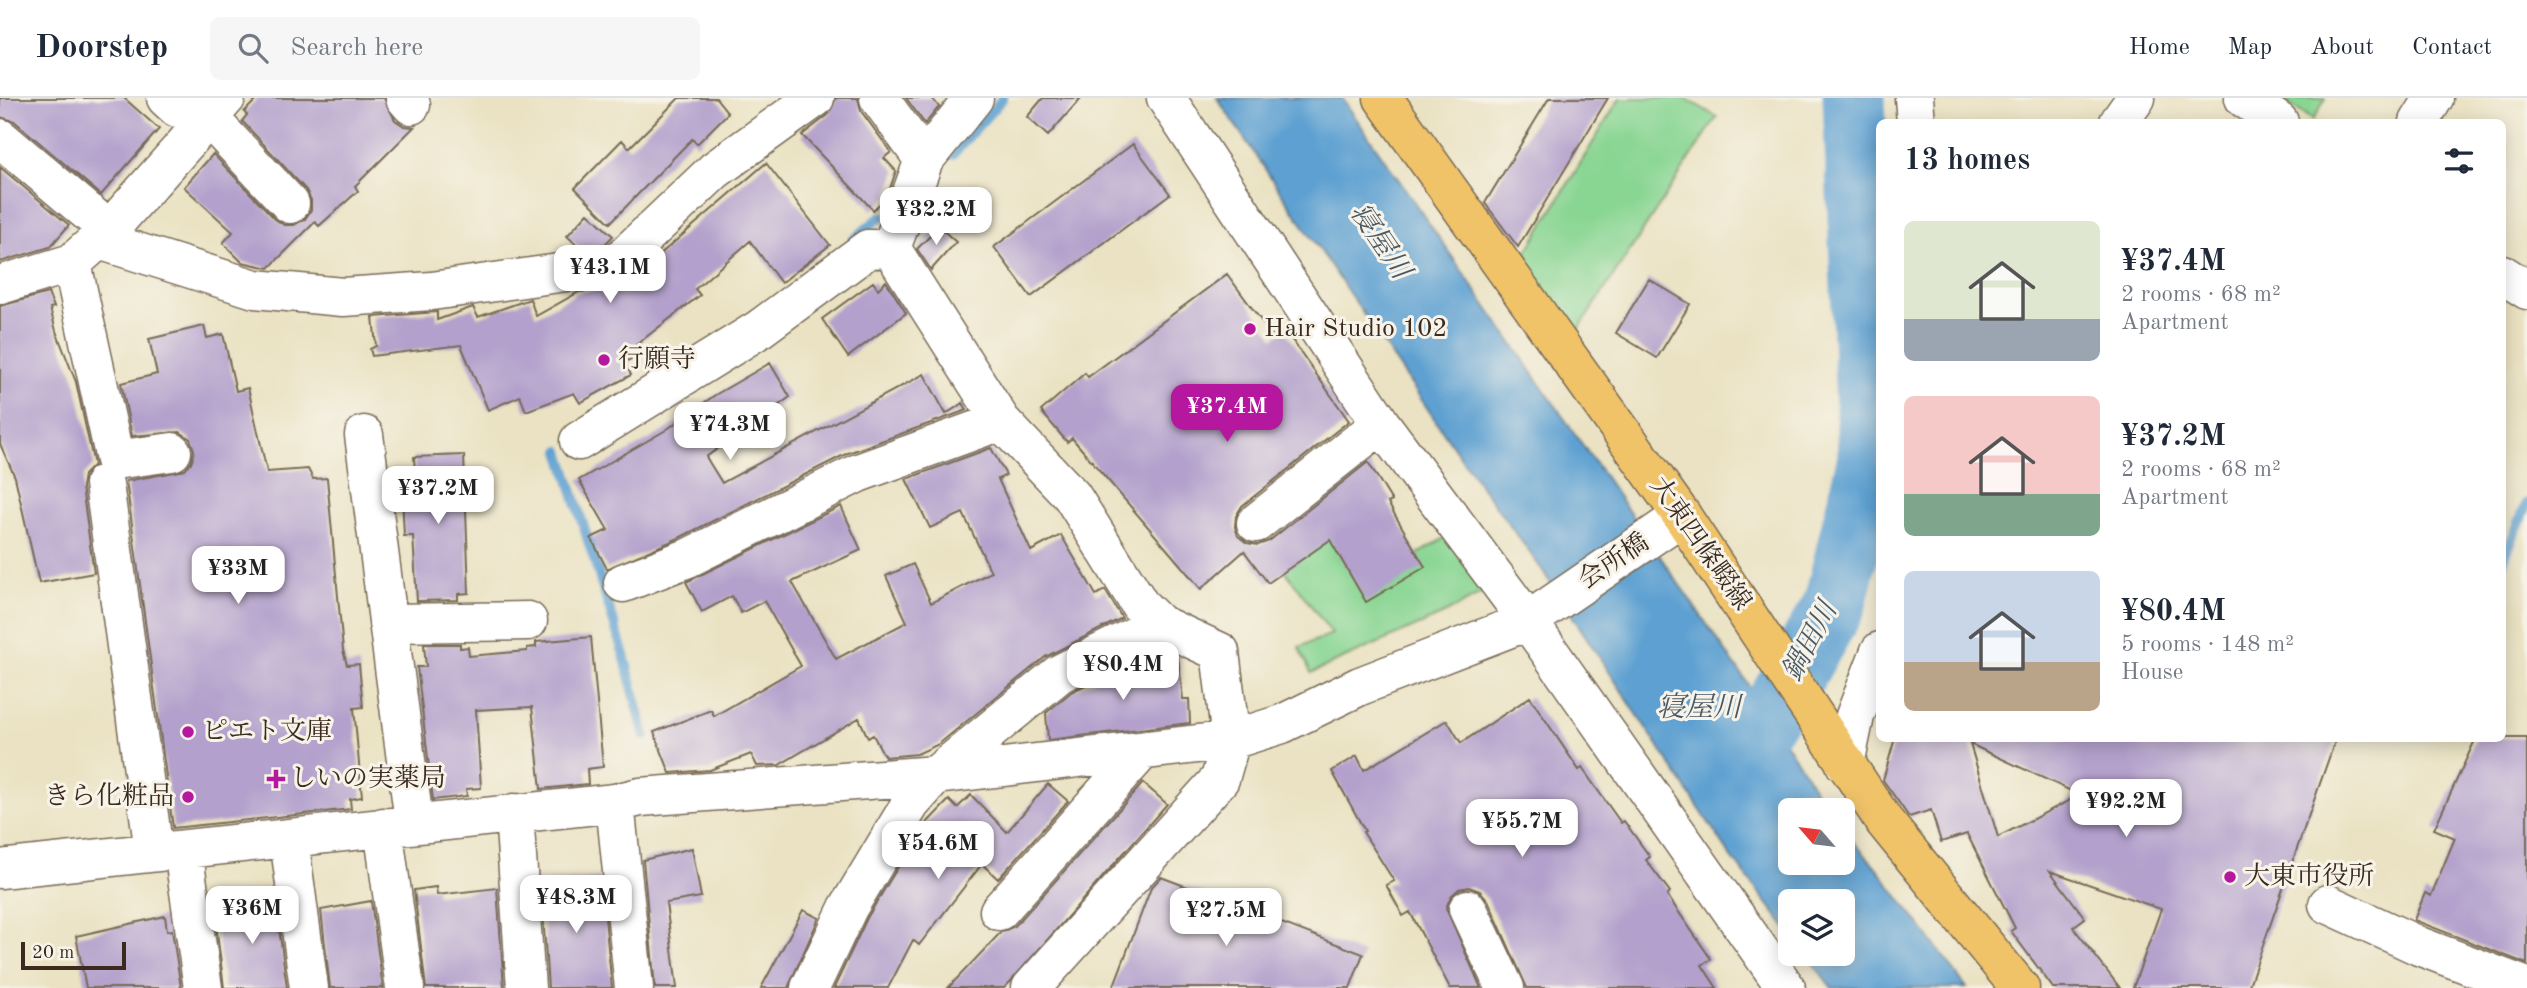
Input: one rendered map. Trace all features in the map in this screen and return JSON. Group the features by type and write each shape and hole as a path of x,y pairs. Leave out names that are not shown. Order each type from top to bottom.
{"main road":[{"name":"大東四條畷線","path":"1383,98 1682,516 1884,821 2020,988"}],"street":[{"path":"166,98 177,108 207,105"},
{"path":"0,138 94,244 255,289 343,297 407,293 615,265 715,170 815,98"},
{"path":"879,98 925,160"},
{"path":"891,248 925,160 974,98"},
{"path":"1166,98 1381,424 1537,614 1786,988"},
{"path":"1914,98 1916,119"},
{"path":"2121,119 2136,98"},
{"path":"2244,98 2275,119"},
{"path":"2421,119 2434,98"},
{"path":"207,105 290,204"},
{"path":"0,285 94,244 207,105"},
{"path":"94,244 115,460 172,452"},
{"path":"891,248 1000,421 1072,496 1140,605 1158,624 1220,652 1231,740 1220,779 1031,988"},
{"path":"579,441 758,330 868,249 891,248"},
{"path":"2506,277 2527,290"},
{"path":"623,583 688,558 858,473 1000,421"},
{"path":"1256,523 1381,424"},
{"path":"364,435 388,623 405,988"},
{"path":"104,484 169,851 203,988"},
{"name":"会所橋","path":"0,869 289,839 398,824 615,803 639,797 936,775 1231,740 1282,724 1360,686 1537,614 1682,516"},
{"path":"388,623 528,621"},
{"path":"810,988 848,908 911,803 936,775 1059,674 1158,624"},
{"path":"1839,754 1876,671"},
{"path":"999,911 1142,751"},
{"path":"615,803 634,988"},
{"path":"514,813 526,988"},
{"path":"289,839 309,988"},
{"path":"2328,904 2419,946 2527,987"},
{"path":"1468,909 1505,988"}],"green space":[{"path":"1620,98 1685,98 1717,117 1575,335 1523,258"},
{"path":"2279,98 2326,98 2311,119"},
{"path":"1342,520 1378,578 1446,537 1486,591 1446,613 1311,673 1299,647 1332,634 1281,565"}],"water":[{"name":"寝屋川","path":"1217,98 1342,98 1740,672 1810,781 1819,798 1778,798 1778,875 1855,875 1855,843 1876,867 1967,988 1832,988 1815,966 1855,966 1855,889 1778,889 1778,917 1730,855 1540,567 1463,461"}],"building":[{"path":"0,98 124,98 159,129 101,195 14,121 0,117"},
{"path":"258,98 384,98 395,120 404,126 414,127 355,186 358,191 319,226 315,222 269,268 242,262 223,243 233,232 184,187 213,154 275,219 284,225 294,225 305,219 311,210 311,200 306,190 242,121 247,115 244,112"},
{"path":"679,98 716,98 728,113 697,144 692,139 610,223 575,188 622,140 629,148"},
{"path":"836,98 858,98 861,111 891,152 884,158 896,171 887,197 873,210 802,135 828,115"},
{"path":"906,98 932,98 939,107 925,124"},
{"path":"1043,98 1081,98 1048,136 1027,117"},
{"path":"1549,98 1608,98 1518,247 1485,203"},
{"path":"1133,144 1170,194 1031,297 994,247"},
{"path":"766,163 830,245 781,283 750,241 695,289 700,295 627,352 631,359 625,362 631,375 580,403 574,393 526,411 520,396 488,410 461,345 372,356 370,349 376,346 373,317 437,312 437,320 473,307 478,317 530,299 536,316 579,292 618,287 629,281"},
{"path":"0,167 69,225 50,247 0,262"},
{"path":"588,213 613,236 605,244 580,248 567,236"},
{"path":"939,227 956,242 931,270 917,249"},
{"path":"1227,274 1274,338 1285,330 1349,421 1242,506 1236,516 1238,536 1247,543 1258,545 1269,541 1368,462 1392,501 1388,503 1425,567 1366,602 1330,540 1268,583 1244,551 1201,589 1072,438 1067,442 1041,411 1085,373 1088,377"},
{"path":"1649,279 1690,304 1657,358 1616,333"},
{"path":"886,281 906,313 848,357 822,319 873,282 878,289"},
{"path":"48,293 54,307 50,308 56,331 76,382 94,465 84,475 82,487 94,573 39,583 15,477 0,444 0,306"},
{"path":"204,326 207,338 223,334 236,391 248,388 267,472 308,469 313,479 327,478 343,650 347,665 359,664 363,707 354,708 362,797 350,799 351,809 173,828 126,481 185,470 192,461 194,450 190,439 180,432 132,436 121,383 157,374 149,339"},
{"path":"770,363 790,397 706,457 722,483 924,374 946,414 963,403 967,410 848,453 679,538 607,569 591,538 608,530 579,480 666,430 715,395"},
{"path":"991,448 1006,475 998,479 1031,551 1061,535 1096,595 1105,590 1122,618 1045,657 939,744 917,754 885,757 873,735 868,738 859,718 779,765 757,766 751,754 710,770 670,773 654,732 711,710 714,716 801,666 764,601 741,613 732,596 702,612 686,582 841,506 861,550 792,582 836,659 907,622 886,576 913,564 931,603 991,572 963,513 930,528 906,479"},
{"path":"464,455 469,593 458,594 458,600 417,601 413,536 404,536 401,474 415,473 414,457"},
{"path":"591,637 603,767 587,769 588,784 541,789 532,707 476,710 481,788 466,789 467,796 433,800 417,667 426,667 424,644 460,644 460,648 468,647 469,656 527,651 527,648 536,647 536,642"},
{"path":"1178,658 1183,699 1189,699 1190,723 1048,740 1046,713 1071,692 1127,664"},
{"path":"1530,697 1579,770 1582,768 1621,823 1624,821 1650,857 1646,860 1670,892 1667,895 1711,959 1702,965 1717,988 1527,988 1488,900 1480,891 1469,887 1459,889 1451,896 1446,908 1481,988 1450,988 1410,912 1403,916 1386,885 1394,881 1363,832 1365,831 1332,771 1357,756 1364,770 1447,720 1461,743"},
{"path":"2506,738 2527,738 2527,964 2414,920 2425,893 2431,896 2455,838 2434,829 2474,742 2506,742"},
{"path":"1894,742 2335,742 2248,988 2133,988 2161,909 2050,871 2085,918 2073,927 2120,988 2053,988 2011,931 2015,928 1967,834 1941,842 1931,810 1909,817 1883,780","holes":["1970,744 2080,795 1998,837"]},
{"path":"1143,783 1167,804 1011,981 1004,988 948,988 1001,932 1015,926"},
{"path":"1048,784 1068,801 998,879 982,864 919,945 913,940 888,988 834,988 867,918 921,829 949,800 957,808 971,795 1007,832"},
{"path":"692,848 701,897 666,903 677,988 655,988 643,860"},
{"path":"1161,877 1363,954 1350,988 1113,988 1151,888"},
{"path":"601,878 612,988 548,988 541,883"},
{"path":"436,887 437,895 497,888 504,988 426,988 414,890"},
{"path":"275,898 287,988 224,988 216,925 227,924 224,904"},
{"path":"371,901 383,988 330,988 321,910"},
{"path":"803,910 819,918 788,988 761,988"},
{"path":"165,916 167,931 172,930 181,988 86,988 76,936"}],"waterway":[{"path":"953,154 1003,98"},
{"name":"鍋田川","path":"1738,754 1782,696 1835,604 1869,457 1854,98"},
{"path":"853,240 881,216"},
{"path":"560,451 624,655 645,736"},
{"path":"2506,554 2527,503"}],"place":[{"name":"Hair Studio 102","path":"1250,329"},
{"name":"行願寺","path":"604,360"},
{"name":"ピエト文庫","path":"188,732"},
{"name":"しいの実薬局","path":"276,779"},
{"name":"きら化粧品","path":"188,797"},
{"name":"大東市役所","path":"2230,877"}]}
